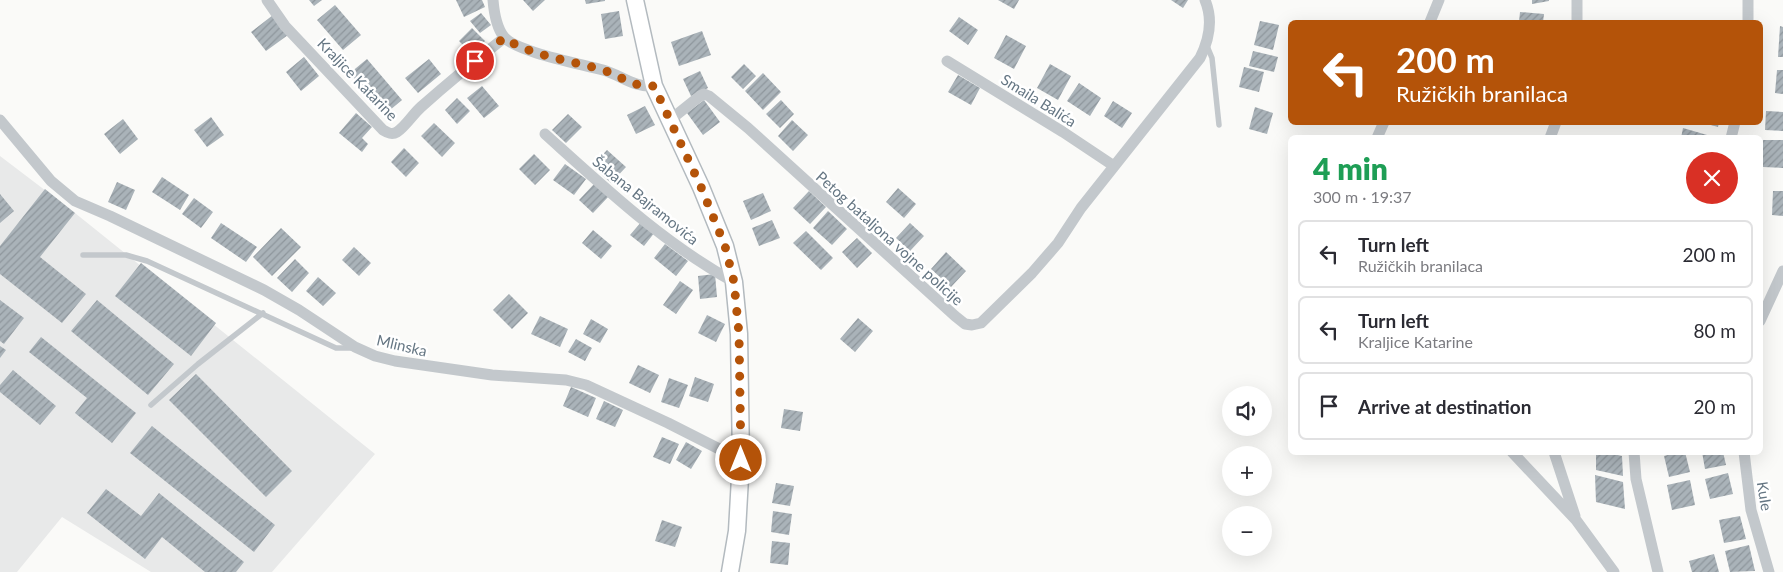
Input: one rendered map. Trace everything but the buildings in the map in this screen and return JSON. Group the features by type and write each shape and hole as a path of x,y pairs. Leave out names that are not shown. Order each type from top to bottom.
{"street":[{"name":"Kraljice Katarine","path":"267,0 285,26 383,130 389,134 399,130 413,114 460,72 504,38"},
{"path":"493,0 498,26 504,38 515,44 543,55 605,71 643,87 654,86"},
{"path":"635,0 654,86 701,187 725,246 734,282 739,334 741,460 737,531 730,572"},
{"path":"1204,0 1209,9 1210,22 1206,46"},
{"path":"1431,20 1439,0"},
{"path":"1577,0 1577,20"},
{"path":"1748,0 1748,20"},
{"name":"Petog bataljona vojne policije","path":"670,120 700,96 704,94 709,96 748,128 955,316 965,324 972,325 981,323 1032,273 1058,243 1114,166 1195,65 1206,46"},
{"name":"Smaila Balića","path":"947,61 1063,132 1114,166"},
{"name":"Mlinska","path":"0,120 51,181 75,202 110,216 264,290 356,347 375,356 395,362 492,375 557,379 586,385 668,423 741,460"},
{"name":"Šabana Bajramovića","path":"545,134 649,226 698,262 734,282"},
{"path":"1763,314 1783,271"},
{"path":"1515,455 1576,520 1614,572"},
{"path":"1555,455 1576,520"},
{"path":"1634,455 1636,479 1658,572"},
{"name":"Kule","path":"1744,455 1752,510 1769,572"}],"lane":[{"path":"1206,46 1212,58 1218,125"},
{"path":"83,254 126,255 147,261 336,348 347,349 356,347"},
{"path":"151,405 198,364 263,314"}],"shaded area":[{"path":"0,156 75,213 375,454 272,572 151,572 62,517 17,572 0,572"}],"route":[{"path":"475,61 504,38 543,55 605,71 643,87 654,86 701,187 725,246 734,282 739,334 741,460"}]}
